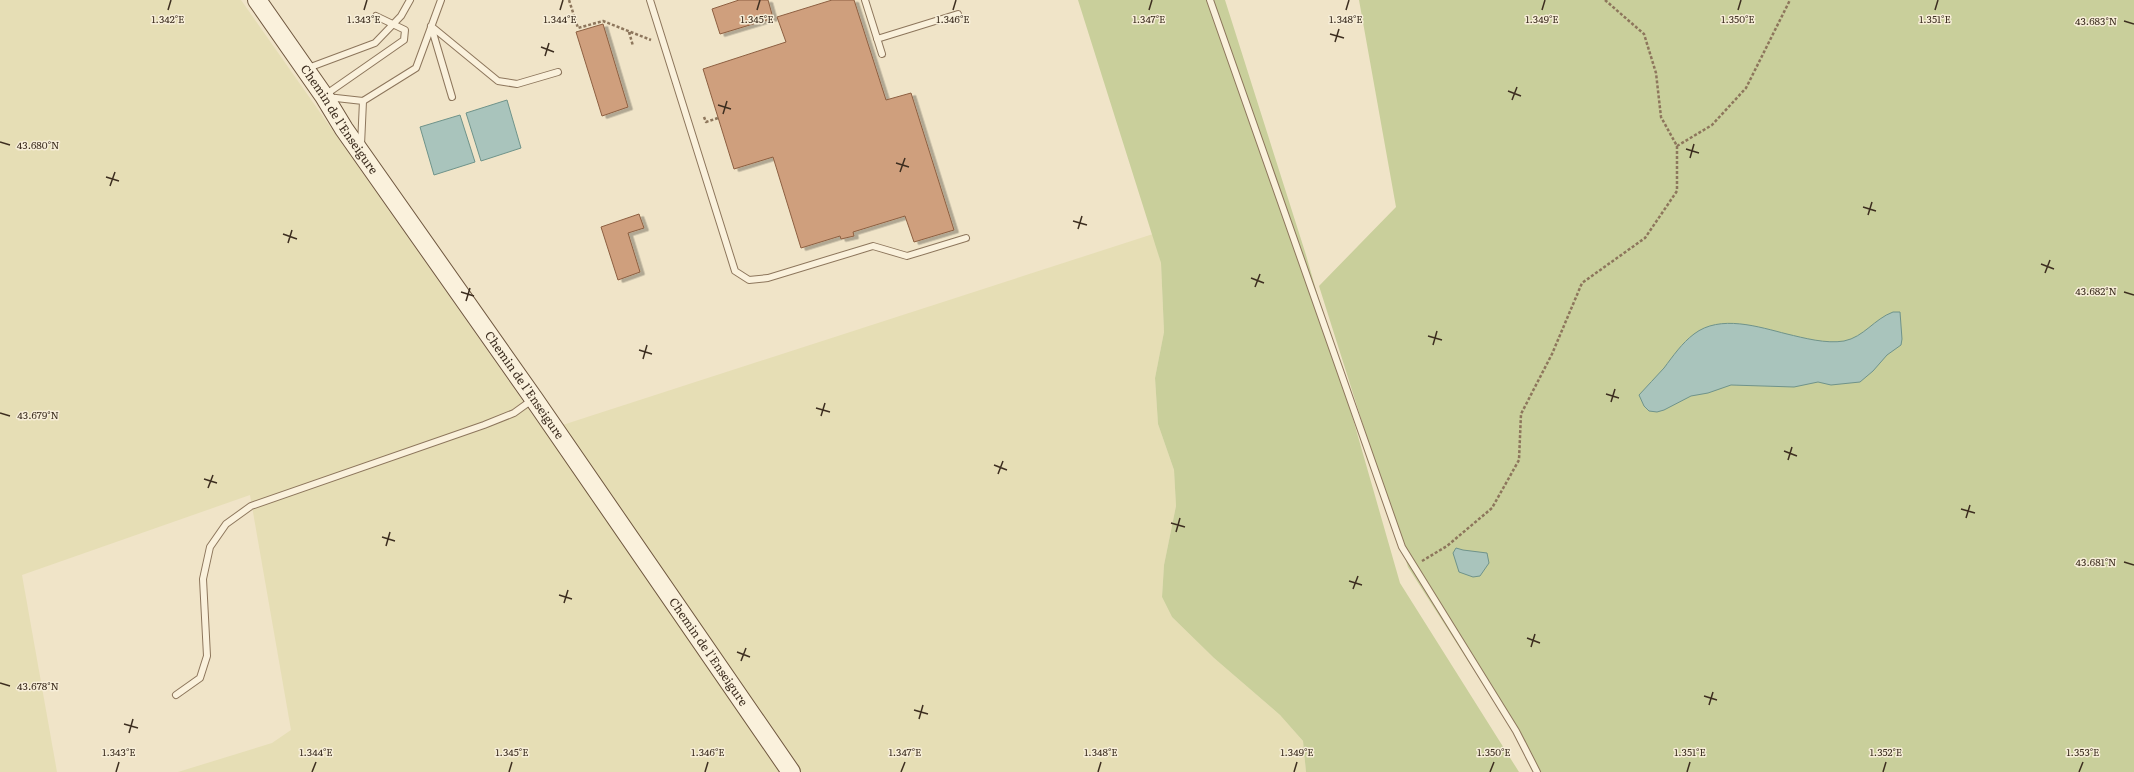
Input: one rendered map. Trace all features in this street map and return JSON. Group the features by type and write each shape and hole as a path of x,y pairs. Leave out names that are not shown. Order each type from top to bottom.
{"street":[{"name":"Chemin de l'Enseigure","path":"257,0 791,772"}],"lane":[{"path":"304,69 375,43 401,16 410,0"},
{"path":"324,96 364,101 416,68 441,0"},
{"path":"650,0 735,271 749,280 768,278 873,246 907,256 966,238"},
{"path":"865,0 882,54"},
{"path":"1210,0 1402,547 1516,731 1537,772"},
{"path":"878,39 958,14"},
{"path":"324,96 404,40 405,30 376,16"},
{"path":"431,26 498,80 517,84 558,72"},
{"path":"431,26 452,97"},
{"path":"361,152 364,101"},
{"path":"176,695 200,678 207,656 203,579 210,547 226,524 251,506 484,426 514,413 534,399"}],"path":[{"path":"569,0 578,28 603,21 657,43"},
{"path":"1414,565 1447,546 1492,508 1519,460 1520,414 1552,354 1582,283 1645,238 1677,191 1677,146 1661,117 1656,74 1644,34 1605,0"},
{"path":"1677,146 1712,125 1746,88 1790,0"},
{"path":"629,31 633,46"},
{"path":"704,117 706,122 718,118"}],"shaded area":[{"path":"0,0 241,0 544,431 1153,234 1161,263 1164,332 1155,378 1158,424 1174,470 1176,506 1164,565 1162,597 1172,617 1214,658 1280,715 1303,741 1306,772 178,772 272,743 291,730 250,495 22,575 57,772 0,772"}],"green space":[{"path":"1078,0 1225,0 1306,255 1400,583 1519,772 1306,772 1303,741 1280,715 1214,658 1172,617 1162,597 1164,565 1176,506 1174,470 1158,424 1155,378 1164,332 1161,263"},
{"path":"1359,0 2134,0 2134,772 1539,772 1408,567 1319,286 1396,207"}],"water":[{"path":"507,100 521,148 481,161 466,113"},
{"path":"460,115 475,162 434,175 420,127"},
{"path":"1893,312 1900,312 1901,345 1887,355 1873,371 1860,382 1831,385 1818,382 1794,387 1731,385 1708,393 1691,396 1657,412 1649,411 1644,406 1639,395 1686,341 1704,328 1727,323 1740,324 1815,340 1837,342 1857,336 1886,315"},
{"path":"1456,548 1487,553 1489,563 1480,576 1473,577 1459,572 1453,553"}],"building":[{"path":"739,0 768,0 773,18 720,34 712,9"},
{"path":"832,0 854,0 886,100 911,93 954,230 914,242 905,216 853,232 854,236 841,239 840,236 801,248 773,157 734,169 703,69 786,42 777,17"},
{"path":"603,24 628,107 602,116 576,32"},
{"path":"639,214 644,228 628,233 640,272 618,280 601,227"}]}
